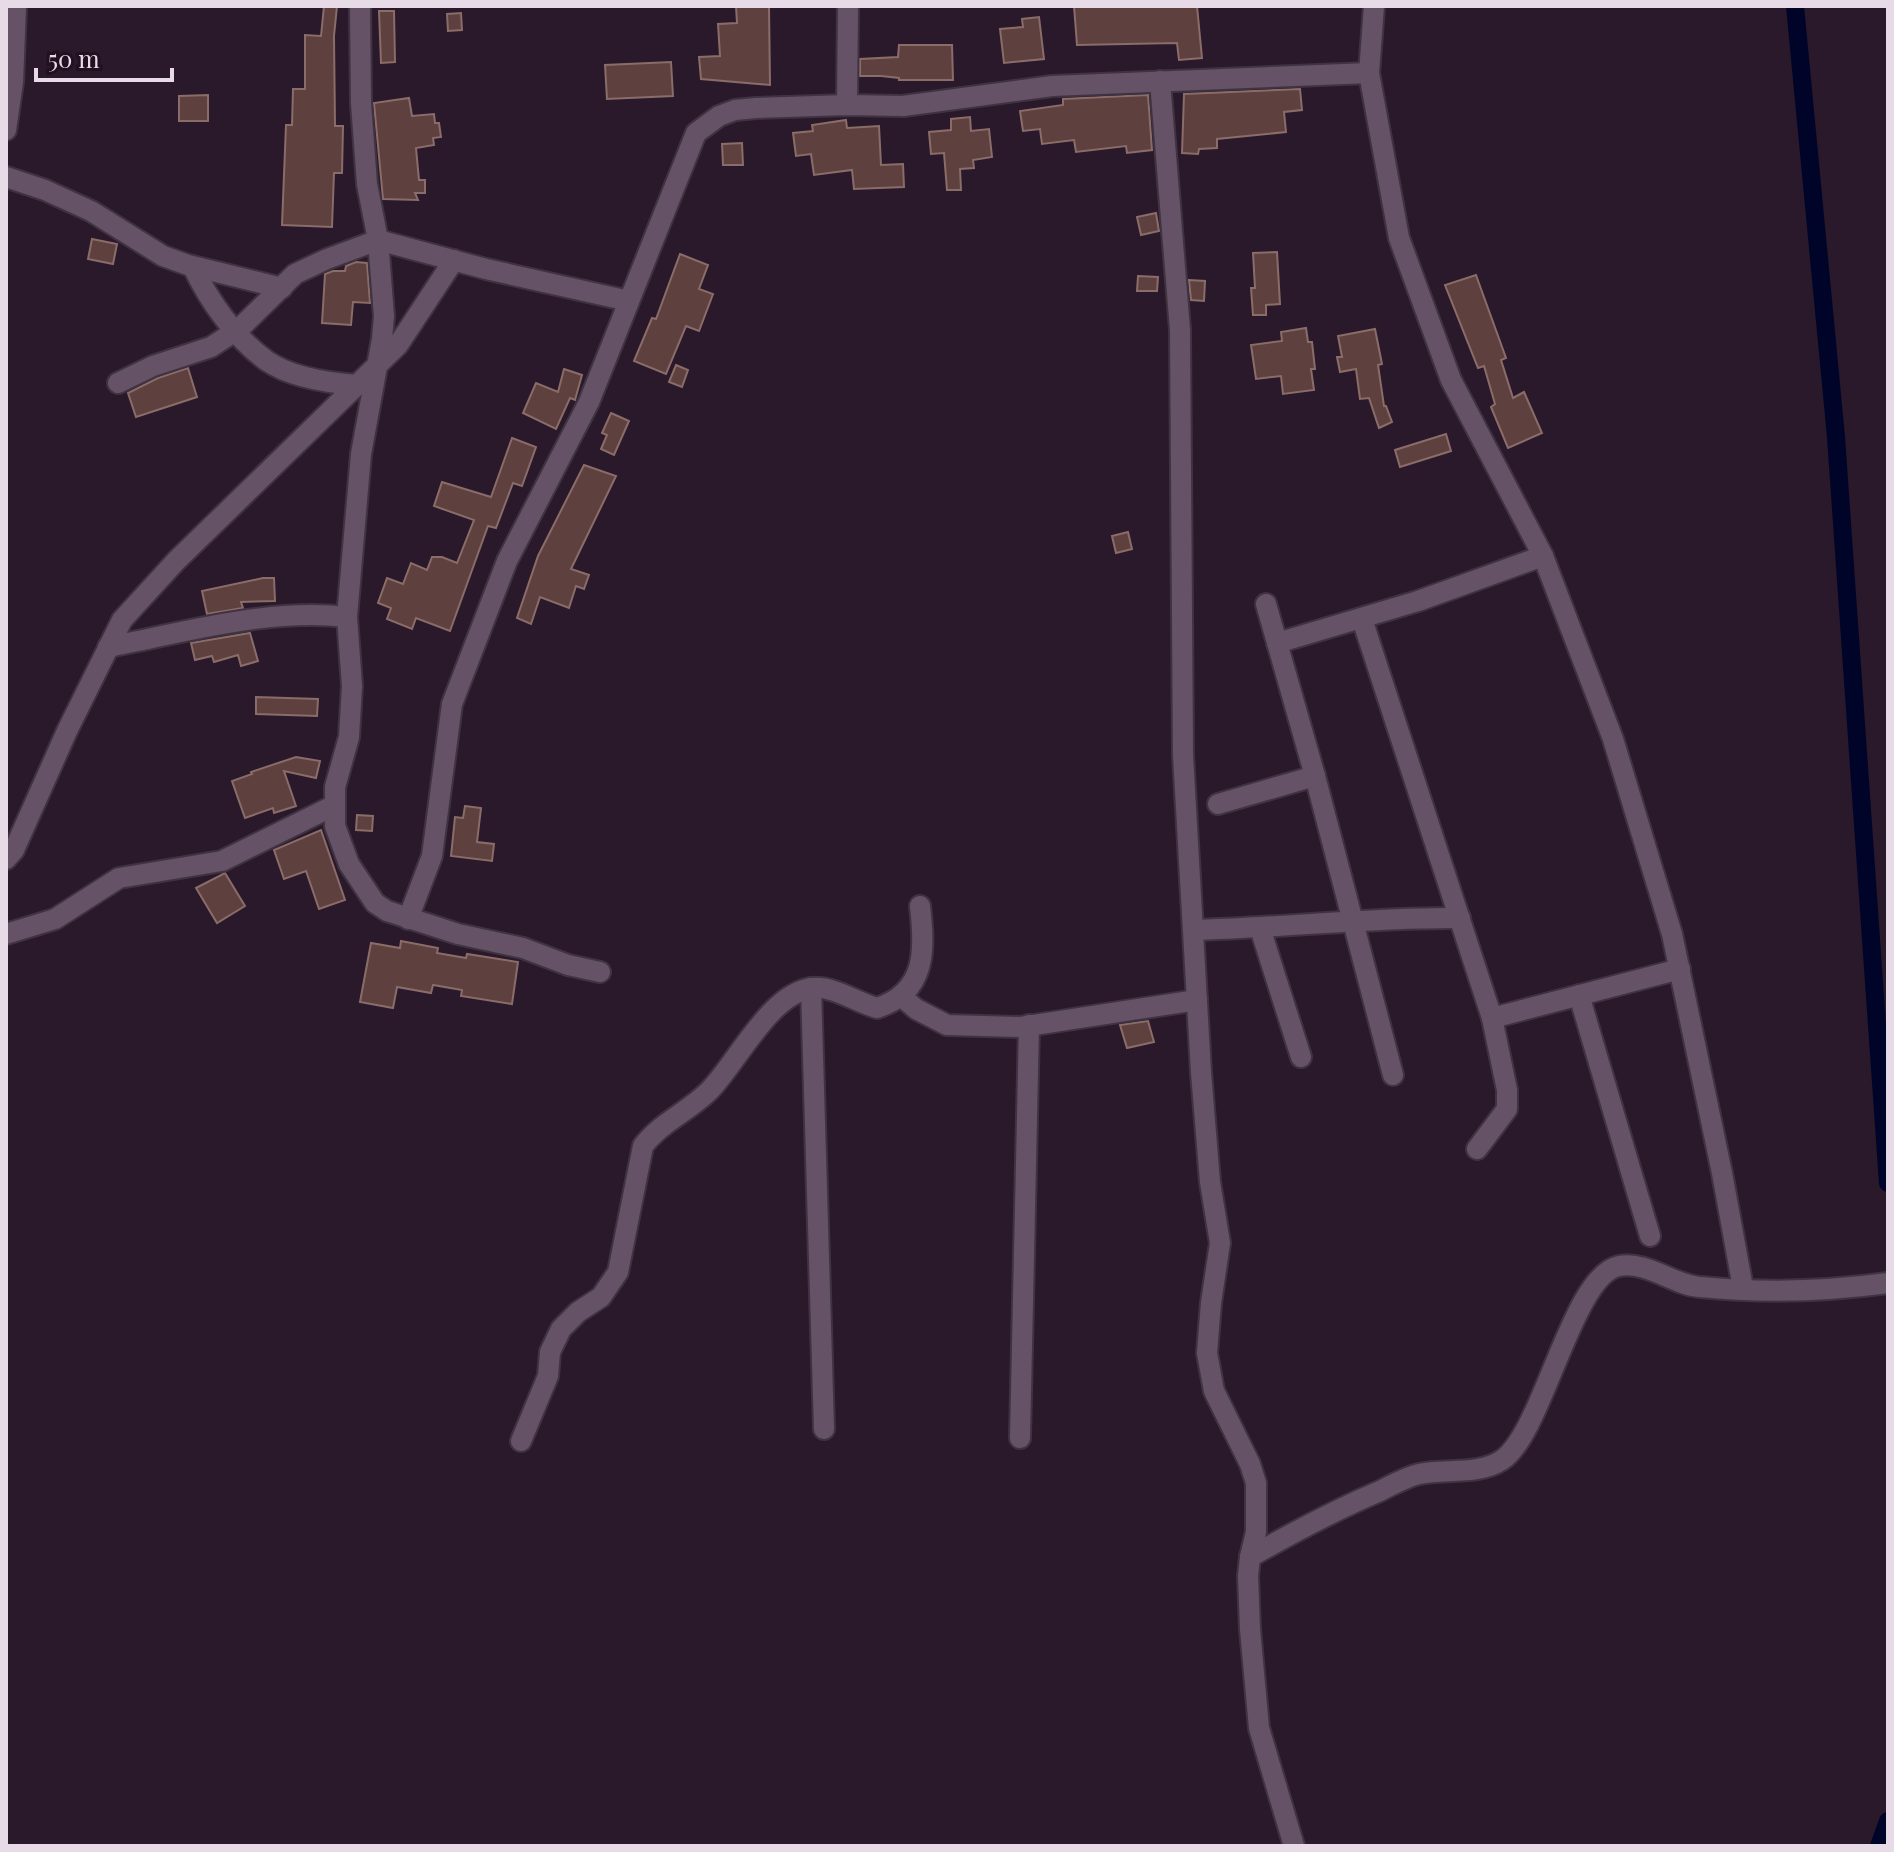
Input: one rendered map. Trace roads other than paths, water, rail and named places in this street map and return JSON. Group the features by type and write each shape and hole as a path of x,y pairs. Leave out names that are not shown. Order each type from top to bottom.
{"street":[{"path":"6,130 13,82 16,6"},
{"path":"360,6 367,184 378,240 384,316 361,454 347,617 352,686 349,737 340,763 333,806 340,846 364,889 375,903 387,911 458,934 523,948 568,965 600,972"},
{"path":"847,105 848,6"},
{"path":"1374,6 1369,73 1399,238 1451,380 1543,556 1613,739 1672,934 1743,1288"},
{"path":"408,919 432,856 452,704 507,561 589,402 696,133 705,125 735,110 903,106 1052,86 1369,73"},
{"path":"1160,81 1180,330 1183,755 1210,1182 1220,1243 1207,1353 1214,1391 1250,1464 1256,1483 1256,1532 1248,1576 1259,1728 1294,1846"},
{"path":"6,177 45,190 91,211 163,256 193,267 282,288"},
{"path":"118,383 153,366 211,347 236,331 295,274 378,240 629,301"},
{"path":"6,859 14,850 67,731 122,620 141,597 398,345 454,260"},
{"path":"193,267 205,292 236,331 268,361 285,370 330,383 358,385"},
{"path":"1277,643 1362,619 1543,556"},
{"path":"1266,604 1315,776 1393,1075"},
{"path":"108,647 281,616 314,613 347,617"},
{"path":"1362,619 1492,1018 1507,1090 1507,1109 1477,1149"},
{"path":"1218,804 1315,776"},
{"path":"6,934 55,919 119,878 222,861 333,806"},
{"path":"521,1441 548,1376 550,1352 561,1329 578,1312 601,1297 618,1272 643,1146 653,1132 674,1120 709,1090 753,1033 783,1002 811,988 833,990 877,1008 901,996 914,981 921,962 923,934 920,906"},
{"path":"1193,930 1394,917 1460,918"},
{"path":"1260,928 1301,1057"},
{"path":"1492,1018 1680,969"},
{"path":"811,988 824,1429"},
{"path":"1579,995 1650,1236"},
{"path":"901,996 916,1009 947,1025 1029,1025 1197,1000"},
{"path":"1020,1438 1029,1025"},
{"path":"1250,1557 1355,1501 1419,1474 1467,1471 1502,1460 1523,1435 1565,1339 1600,1275 1619,1266 1645,1268 1696,1287 1843,1289 1888,1283"}],"waterway":[{"path":"1795,6 1836,437 1888,1183"},
{"path":"1879,1846 1888,1821"}]}
